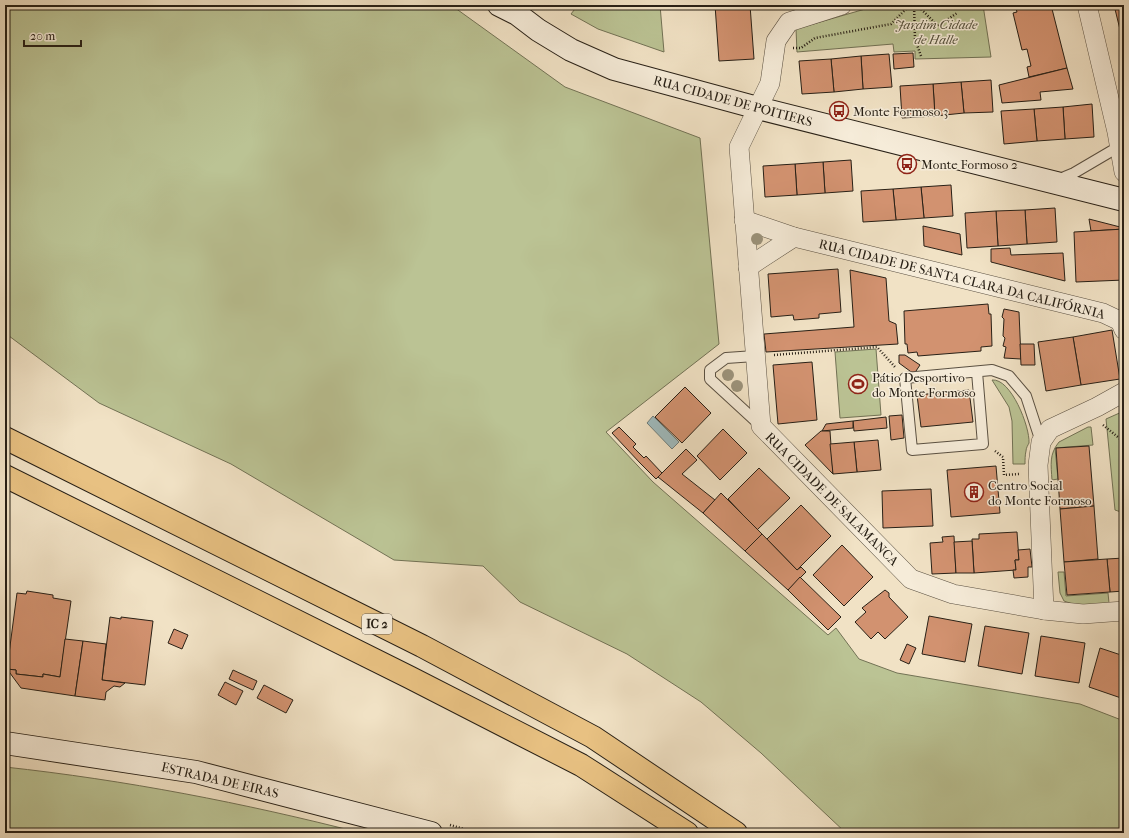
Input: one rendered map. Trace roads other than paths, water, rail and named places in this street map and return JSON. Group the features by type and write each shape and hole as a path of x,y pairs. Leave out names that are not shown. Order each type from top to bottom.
{"highway":[{"name":"IC 2","path":"5,438 422,646 586,734 736,833"},
{"name":"IC 2","path":"5,476 410,676 581,765 687,833"}],"street":[{"name":"RUA CIDADE DE SALAMANCA","path":"842,5 789,22 776,41 770,83 738,147 760,426 910,579 954,594 1044,610 1083,614 1124,611"},
{"path":"1087,5 1119,139 1124,172"},
{"name":"RUA CIDADE DE POITIERS","path":"509,8 538,30 572,50 614,69 758,108 1124,200"},
{"name":"RUA CIDADE DE SANTA CLARA DA CALIFÓRNIA","path":"744,220 794,238 1103,313 1120,321 1124,330"},
{"path":"748,267 794,238"},
{"path":"1044,610 1038,465 1041,442 1050,429 1097,407 1124,392"},
{"name":"ESTRADA DE EIRAS","path":"5,743 196,772 431,833"}],"lane":[{"path":"1054,182 1074,173 1119,139"},
{"path":"755,356 726,358 710,370 710,379 760,426"},
{"path":"976,372 983,444 912,450 905,378 992,370 1009,376 1026,396 1041,442"}],"water":[{"path":"653,416 679,442 672,449 647,423"}],"place":[{"name":"Monte Formoso 3","path":"839,111"},
{"name":"Monte Formoso 2","path":"907,164"},
{"name":"Pátio Desportivo do Monte Formoso","path":"858,384"},
{"name":"Centro Social do Monte Formoso","path":"974,492"}],"park label":[{"name":"Jardim Cidade de Halle","path":"936,32"}]}
